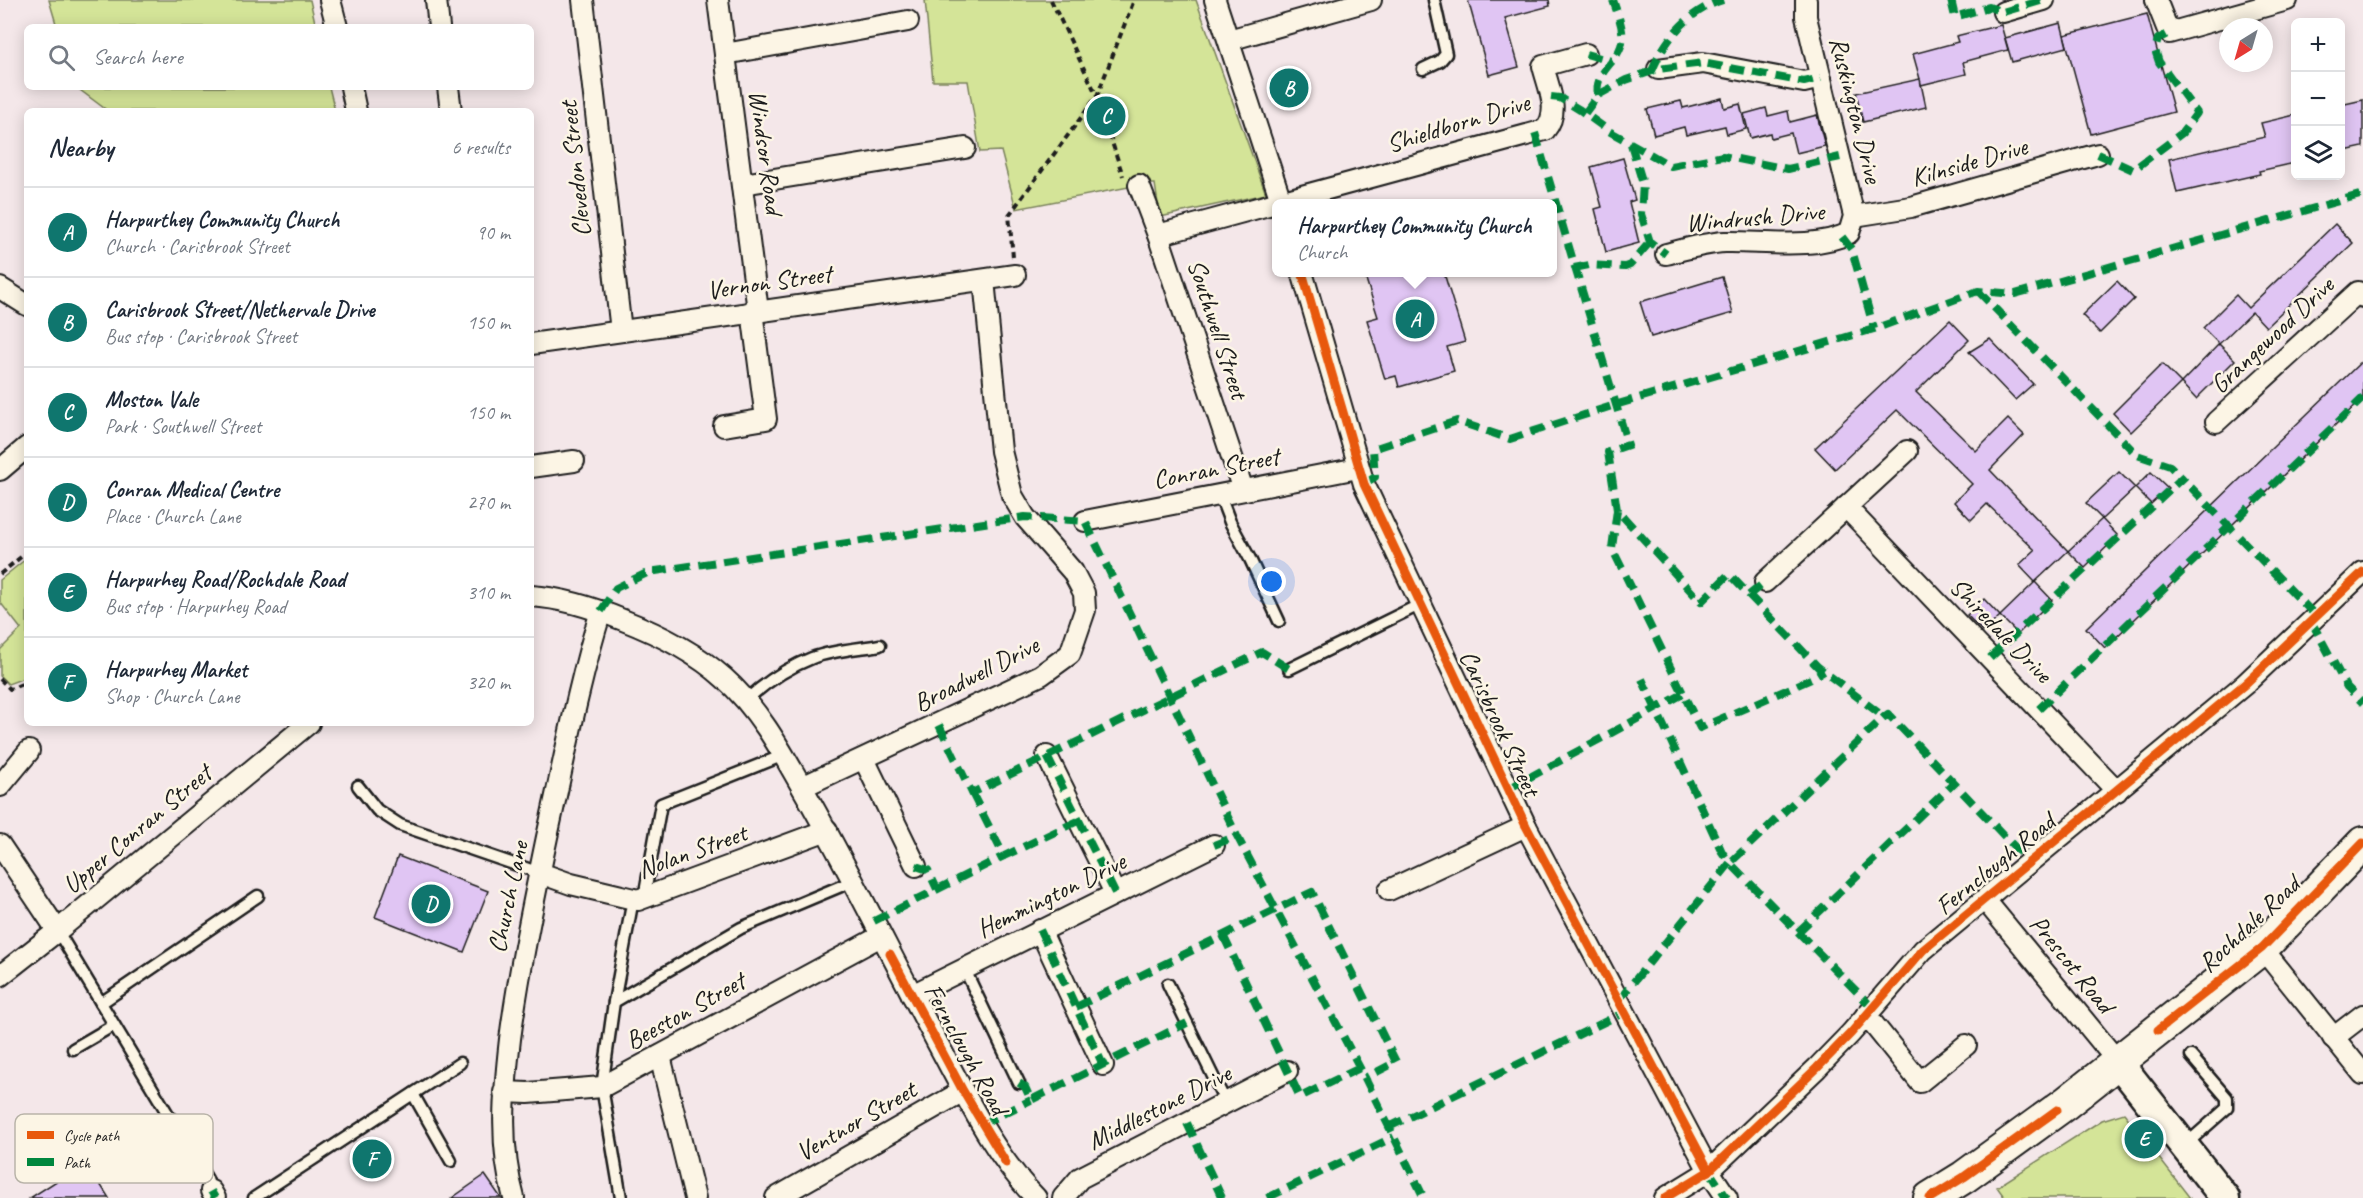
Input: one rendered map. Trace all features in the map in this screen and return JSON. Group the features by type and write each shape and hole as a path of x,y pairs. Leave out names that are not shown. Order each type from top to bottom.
{"main road":[{"name":"Rochdale Road","path":"1930,1198 1964,1177 2118,1062 2262,948 2363,843"}],"street":[{"path":"330,0 336,24"},
{"path":"436,0 439,24"},
{"name":"Clevedon Street","path":"583,0 621,331"},
{"name":"Windsor Road","path":"718,0 743,184 766,419 724,426"},
{"path":"1215,0 1281,199"},
{"path":"1229,40 1371,0"},
{"name":"Ruskington Drive","path":"1806,0 1806,17 1851,224"},
{"path":"2003,12 2044,0"},
{"path":"2156,0 2169,33 2287,0"},
{"path":"725,54 908,21"},
{"name":"Shieldborn Drive","path":"1293,199 1545,129 1551,121 1554,110 1543,66 1586,54"},
{"path":"1659,69 1703,63 1804,82 1821,78"},
{"path":"352,90 355,108"},
{"path":"448,90 451,108"},
{"path":"743,184 964,148"},
{"name":"Kilnside Drive","path":"1851,224 2098,154"},
{"name":"Southwell Street","path":"1139,185 1158,235 1243,490"},
{"path":"1158,235 1272,205"},
{"name":"Windrush Drive","path":"1665,254 1722,242 1817,242 1842,237 1851,224"},
{"name":"Vernon Street","path":"534,344 1015,275"},
{"name":"Carisbrook Street","path":"1303,277 1358,468 1526,826 1709,1171 1727,1198"},
{"name":"Broadwell Drive","path":"802,787 1041,675 1070,654 1085,610 1084,593 1073,572 1025,517 1012,495 1001,451 984,280"},
{"path":"0,288 24,303"},
{"name":"Grangewood Drive","path":"2216,422 2358,291 2363,297"},
{"path":"0,470 24,450"},
{"path":"1765,582 1907,451"},
{"path":"534,467 574,461"},
{"name":"Conran Street","path":"1085,521 1358,468"},
{"name":"Shiredale Drive","path":"1846,507 2117,791"},
{"name":"Fernclough Road","path":"1665,1198 1709,1171 1817,1068 1923,950 2245,684 2363,572"},
{"path":"534,596 553,598 601,611"},
{"name":"Fernclough Road","path":"601,611 666,639 694,656 726,679 745,701 784,755 827,830 963,1091 1006,1163 1036,1198"},
{"name":"Church Lane","path":"514,1198 505,1140 504,1092 517,985 586,659 601,611"},
{"name":"Upper Conran Street","path":"0,976 305,726"},
{"path":"0,786 29,751"},
{"path":"1047,756 1115,893"},
{"path":"864,759 916,866"},
{"path":"1389,890 1526,826"},
{"name":"Nolan Street","path":"540,873 571,884 638,898 827,830"},
{"path":"0,845 57,930"},
{"name":"Hemmington Drive","path":"912,995 1214,845"},
{"name":"Prescot Road","path":"1985,900 2118,1062"},
{"path":"1040,930 1103,1065"},
{"name":"Beeston Street","path":"504,1092 528,1093 602,1087 881,936"},
{"path":"2262,948 2363,1074"},
{"path":"1866,1016 1920,1082 1966,1046"},
{"path":"2333,1038 2363,1016"},
{"path":"660,1056 695,1198"},
{"path":"2118,1062 2225,1198"},
{"name":"Middlestone Drive","path":"1063,1198 1080,1178 1287,1071"},
{"name":"Ventnor Street","path":"776,1198 963,1091"}],"lane":[{"path":"1423,69 1440,61 1446,54 1434,0"},
{"path":"1220,496 1230,522 1279,621"},
{"path":"1289,669 1421,604"},
{"path":"745,701 766,683 814,657 880,645"},
{"path":"621,1198 602,1087 614,1002 661,804 784,755"},
{"path":"358,786 377,810 400,825 540,873"},
{"path":"614,1002 741,928 853,881"},
{"path":"101,1003 258,896"},
{"path":"57,930 168,1114"},
{"path":"964,968 1019,1083"},
{"path":"1168,984 1226,1103"},
{"path":"73,1049 114,1025"},
{"path":"2184,1146 2225,1112 2228,1103 2227,1098 2192,1056"},
{"path":"254,1198 460,1063"},
{"path":"413,1094 451,1161"}],"path":[{"path":"1052,0 1097,96 1125,182 1139,185"},
{"path":"1015,275 1009,215 1097,96 1134,0"},
{"path":"0,574 24,554"},
{"path":"0,679 10,689 24,683"}],"green space":[{"path":"49,0 310,0 315,24 56,24"},
{"path":"925,0 1196,0 1266,194 1160,217 1155,184 1144,184 1016,209 1001,151 980,152 968,81 933,81"},
{"path":"80,90 330,90 334,108 104,108"},
{"path":"24,560 24,678 8,684 0,676 0,650 21,629 0,602 0,580"},
{"path":"2124,1113 2190,1198 2005,1198 1997,1187 2102,1120"}],"building":[{"path":"1468,0 1549,0 1550,6 1505,18 1519,67 1489,75"},
{"path":"2147,14 2174,112 2091,134 2064,35"},
{"path":"2061,23 2067,47 2012,62 2005,38"},
{"path":"2001,25 2008,50 1963,62 1966,74 1921,85 1926,107 1863,122 1856,93 1920,79 1913,54 1958,42 1956,36"},
{"path":"1722,98 1724,108 1740,104 1746,129 1727,134 1725,126 1686,135 1684,127 1654,135 1647,109 1681,101 1683,108"},
{"path":"2363,100 2363,147 2345,151 2345,126 2345,104"},
{"path":"1766,108 1768,116 1788,111 1790,122 1817,115 1825,146 1796,153 1791,133 1771,138 1770,133 1750,138 1744,114"},
{"path":"2291,116 2291,164 2259,171 2260,174 2177,193 2169,159 2265,137 2261,123"},
{"path":"1623,158 1635,200 1629,202 1639,243 1606,252 1595,209 1602,207 1591,167"},
{"path":"2335,224 2353,243 2266,327 2252,312 2219,344 2203,328 2236,295 2248,308"},
{"path":"1365,277 1445,277 1465,342 1447,347 1454,371 1399,387 1396,376 1385,379 1367,320 1378,317"},
{"path":"1722,277 1733,313 1651,337 1640,302"},
{"path":"2117,281 2134,299 2100,333 2082,315"},
{"path":"1950,320 1969,340 1916,392 1976,451 2008,419 2024,435 1990,470 2068,551 2035,582 2019,565 2035,550 1987,504 1971,520 1954,502 1972,484 1897,410 1835,469 1815,448"},
{"path":"1990,339 2033,384 2015,400 1969,352"},
{"path":"2219,344 2235,360 2196,399 2181,383"},
{"path":"2363,360 2363,398 2105,648 2086,628"},
{"path":"2162,364 2181,383 2131,432 2113,413"},
{"path":"2119,472 2135,488 2102,519 2086,503"},
{"path":"2151,472 2168,488 2151,504 2135,488"},
{"path":"2102,519 2118,536 2085,568 2068,551"},
{"path":"2035,582 2052,600 2018,634 2000,616"},
{"path":"1984,599 2000,616 1983,632 1967,615"},
{"path":"398,856 488,891 464,952 375,917"},
{"path":"485,1175 501,1198 452,1198"},
{"path":"53,1183 99,1183 109,1198 30,1198"}],"marked path":[{"path":"1598,95 1599,81 1618,52 1622,41 1620,23 1613,0"},
{"path":"1652,71 1657,59 1680,27 1699,11 1723,0"},
{"path":"1951,0 1955,17 1989,7 2003,12 2044,0"},
{"path":"2098,154 2133,170 2182,133 2197,113 2159,62 2155,50 2158,39 2169,33"},
{"path":"1586,54 1611,61"},
{"path":"1585,113 1598,95 1626,80 1658,69 1703,63 1804,82 1821,78"},
{"path":"1551,97 1560,98 1609,131 1671,166 1723,156 1788,169 1840,157"},
{"path":"1535,133 1555,199"},
{"path":"1631,144 1643,184 1641,214 1650,242 1666,254"},
{"path":"1364,484 1375,477 1373,449 1457,421 1510,439 1615,405 1874,329 1978,291 2015,294 2363,194"},
{"path":"1557,207 1628,445 1608,452 1617,510 1701,602 1729,574 1818,667 1884,717"},
{"path":"1842,237 1852,250 1874,329"},
{"path":"1574,268 1589,265 1625,267 1630,265 1650,242"},
{"path":"1978,291 2137,455 2170,466 2182,478"},
{"path":"2039,709 2363,398"},
{"path":"1990,658 2182,478 2316,616"},
{"path":"1617,510 1612,548 1700,728 1811,679 1824,671"},
{"path":"601,611 616,588 649,572 1025,517 1085,521 1237,836 1360,1068 1424,1198"},
{"path":"1749,595 1765,582"},
{"path":"2311,621 2347,687 2363,703"},
{"path":"939,725 972,793 1262,652 1289,669"},
{"path":"1619,1000 1730,863 1722,852 1642,679"},
{"path":"1508,789 1683,694"},
{"path":"1873,1008 1730,863 1884,717 1888,714 2030,863"},
{"path":"1047,756 1115,893"},
{"path":"1798,932 1954,783"},
{"path":"972,793 1004,856 1078,821"},
{"path":"1214,845 1237,836"},
{"path":"874,921 1004,856"},
{"path":"916,866 928,870 937,889"},
{"path":"1076,1007 1312,892 1396,1062 1365,1078"},
{"path":"1040,930 1103,1065"},
{"path":"1223,935 1300,1097 1360,1068"},
{"path":"1389,1127 1625,1012"},
{"path":"1019,1083 1025,1087 1031,1100 1187,1023"},
{"path":"982,1124 1031,1100"},
{"path":"1187,1123 1222,1198"},
{"path":"1267,1198 1394,1137"},
{"path":"1709,1171 1727,1198"},
{"path":"211,1191 215,1198"}],"cycle path":[{"path":"1303,277 1364,484 1526,826 1709,1171"},
{"path":"1665,1198 1709,1171 1817,1068 1851,1033 1923,950 2245,684 2363,572"},
{"path":"2158,1030 2262,948 2363,843"},
{"path":"890,954 963,1091 1006,1163"},
{"path":"1930,1198 1964,1177 2057,1110"}],"place":[{"name":"Carisbrook Street/Nethervale Drive","path":"1289,88"},
{"name":"Moston Vale","path":"1106,116"},
{"name":"Harpurthey Community Church","path":"1415,319"},
{"name":"Conran Medical Centre","path":"431,904"},
{"name":"Harpurhey Road/Rochdale Road","path":"2144,1139"},
{"name":"Harpurhey Market","path":"372,1159"}]}
